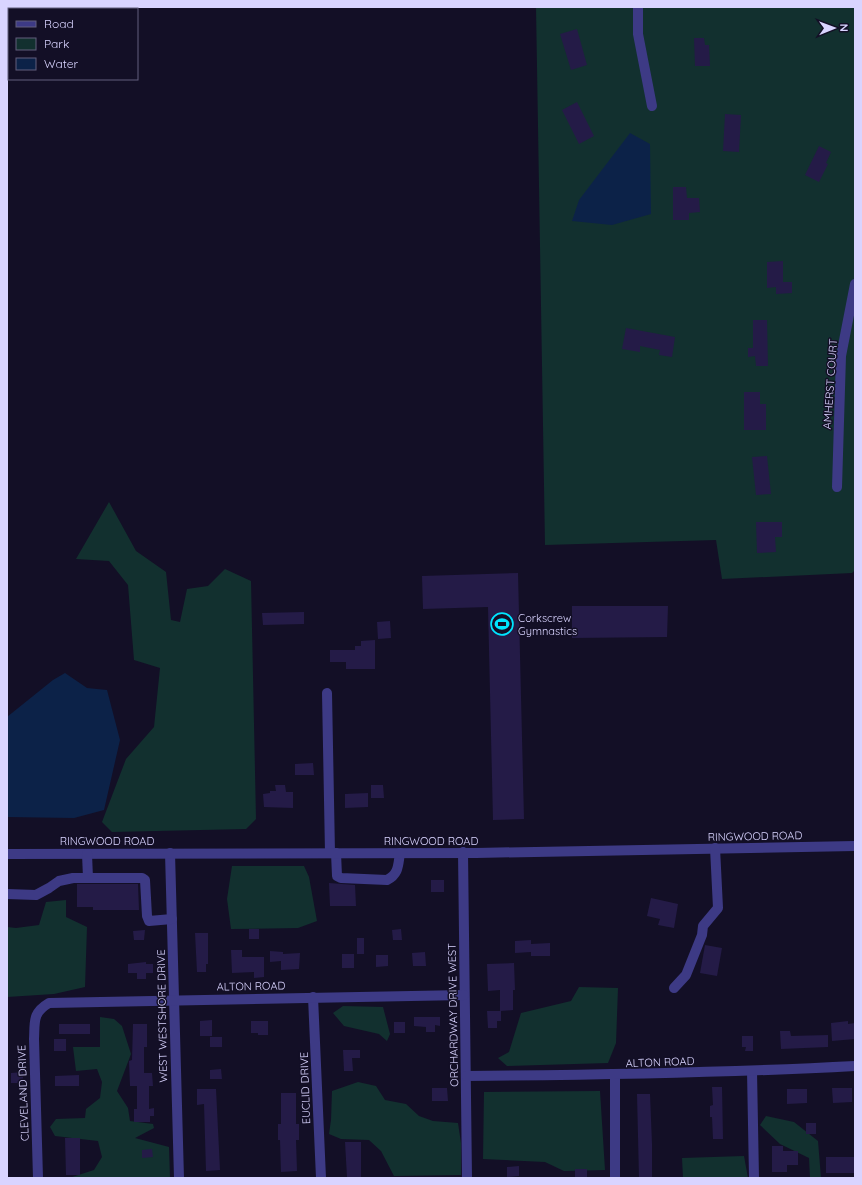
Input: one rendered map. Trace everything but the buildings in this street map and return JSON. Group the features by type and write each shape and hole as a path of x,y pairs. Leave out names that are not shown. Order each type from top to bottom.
{"street":[{"path":"638,7 638,34 652,106"},
{"name":"AMHERST COURT","path":"837,487 841,356 855,284"},
{"path":"327,693 333,853 337,876 341,878 387,880 397,872 400,853"},
{"name":"RINGWOOD ROAD","path":"7,854 400,853 855,846"},
{"path":"674,988 686,975 702,936 703,926 718,908 715,848"},
{"name":"ORCHARDWAY DRIVE WEST","path":"463,852 467,1178"},
{"name":"WEST WESTSHORE DRIVE","path":"170,853 179,1178"},
{"path":"87,854 88,878"},
{"path":"7,894 36,894 59,881 73,878 142,878 145,880 147,916 149,920 172,918"},
{"name":"ALTON ROAD","path":"40,1008 49,1003 464,995"},
{"name":"EUCLID DRIVE","path":"313,997 321,1178"},
{"name":"CLEVELAND DRIVE","path":"38,1178 34,1039 35,1018 40,1008"},
{"name":"ALTON ROAD","path":"466,1076 615,1075 855,1066"},
{"path":"752,1071 754,1178"},
{"path":"615,1075 615,1178"}],"green space":[{"path":"536,7 855,7 855,570 852,573 722,579 716,540 545,545"},
{"path":"109,502 136,551 166,572 171,620 180,622 187,589 208,586 225,569 251,581 256,819 246,829 112,832 102,822 126,759 154,727 160,668 134,660 128,585 109,561 76,559"},
{"path":"232,866 304,866 309,877 317,921 298,928 231,929 227,899"},
{"path":"66,900 66,917 87,927 85,987 54,994 7,997 7,927 16,928 39,925 46,902"},
{"path":"579,987 618,988 616,1043 608,1063 507,1066 498,1058 509,1052 521,1013 571,1001"},
{"path":"343,1006 383,1007 390,1034 387,1041 379,1034 344,1026 333,1013"},
{"path":"100,1017 114,1019 122,1026 131,1054 117,1091 128,1108 130,1121 153,1124 154,1128 135,1138 169,1147 170,1178 69,1178 94,1170 102,1157 98,1141 55,1136 50,1127 56,1119 85,1118 86,1109 100,1098 102,1082 97,1069 76,1071 73,1047 100,1047"},
{"path":"358,1082 376,1086 385,1100 406,1104 419,1116 433,1121 458,1123 461,1143 461,1175 394,1176 381,1151 369,1140 341,1139 329,1134 332,1091"},
{"path":"600,1091 605,1170 564,1171 545,1162 483,1159 484,1092"},
{"path":"766,1116 794,1122 818,1141 821,1178 810,1178 809,1158 780,1144 760,1125"},
{"path":"744,1156 748,1178 683,1178 682,1158"}],"water":[{"path":"630,133 650,144 651,214 612,225 572,221 579,200"},
{"path":"65,673 87,688 107,690 120,740 104,810 74,818 7,817 7,717 53,680"}],"place":[{"name":"Corkscrew Gymnastics","path":"502,624"}]}
